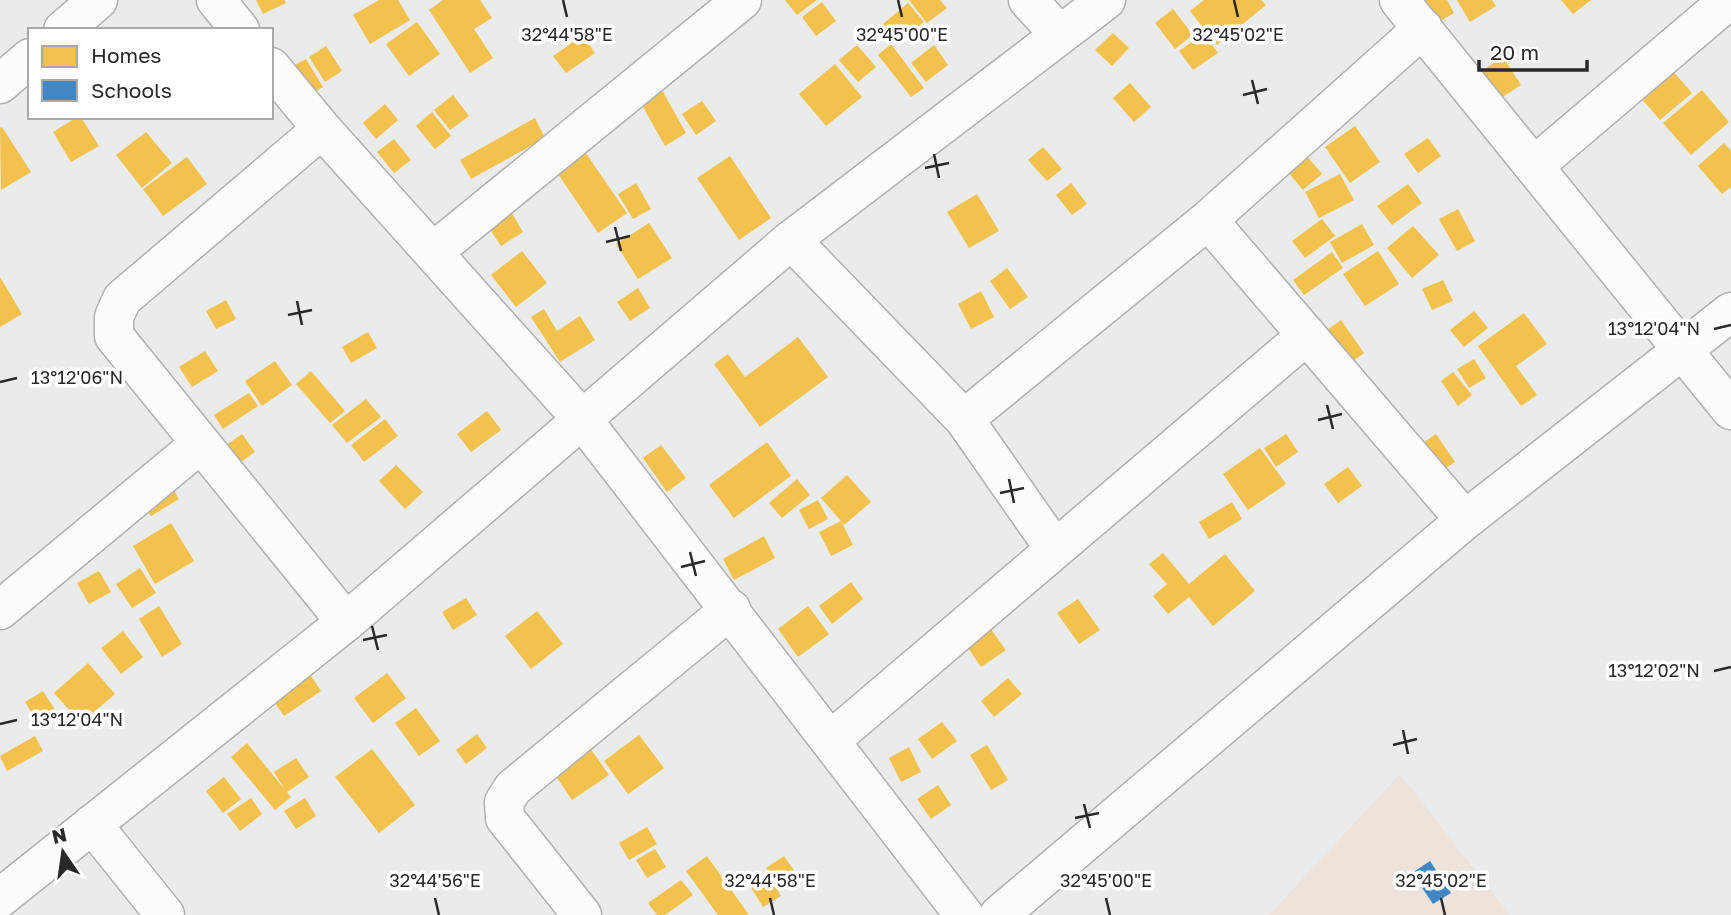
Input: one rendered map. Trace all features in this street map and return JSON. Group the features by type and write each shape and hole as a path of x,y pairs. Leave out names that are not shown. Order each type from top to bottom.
{"street":[{"path":"65,28 98,0"},
{"path":"216,0 238,28"},
{"path":"433,252 742,0"},
{"path":"1028,0 1060,35"},
{"path":"0,898 346,622 791,240 1106,0"},
{"path":"1534,166 1729,0"},
{"path":"964,419 1208,220 1411,14 1731,410"},
{"path":"0,84 28,60"},
{"path":"273,69 322,129 582,419 731,609 964,915"},
{"path":"322,129 122,299 114,317 114,336 346,622"},
{"path":"1208,220 1465,520"},
{"path":"791,240 964,419 1054,548"},
{"path":"999,915 1465,520 1731,312"},
{"path":"831,740 1307,335"},
{"path":"0,610 200,444"},
{"path":"582,915 505,818 504,802 513,788 731,609"},
{"path":"92,824 165,915"}],"shaded area":[{"path":"1400,774 1510,915 1269,915"}],"building: Homes":[{"path":"256,0 285,0 286,3 263,14"},
{"path":"379,0 398,0 410,20 370,44 353,15"},
{"path":"443,0 480,0 492,18 474,29 493,58 470,73 429,10"},
{"path":"785,0 817,0 797,15"},
{"path":"909,0 940,0 947,8 927,23"},
{"path":"1204,0 1261,0 1266,5 1217,45 1190,11"},
{"path":"1424,0 1447,0 1454,13 1437,23"},
{"path":"1457,0 1492,0 1496,6 1470,22"},
{"path":"1561,0 1591,0 1573,14"},
{"path":"822,2 836,21 816,36 802,17"},
{"path":"908,3 924,22 899,43 883,24"},
{"path":"1173,9 1193,35 1175,49 1155,23"},
{"path":"417,22 440,54 409,76 386,44"},
{"path":"1113,33 1129,48 1112,66 1095,50"},
{"path":"1204,33 1218,53 1193,70 1179,51"},
{"path":"583,35 595,53 566,73 553,56"},
{"path":"891,44 924,88 911,97 878,55"},
{"path":"857,45 876,67 858,82 839,60"},
{"path":"934,45 948,65 926,82 911,63"},
{"path":"326,46 342,71 325,82 309,57"},
{"path":"1503,57 1521,85 1498,100 1480,72"},
{"path":"306,59 323,87 306,97 289,68"},
{"path":"835,64 862,97 826,126 799,94"},
{"path":"1672,70 1692,93 1660,120 1640,97"},
{"path":"652,72 686,133 665,146 630,84"},
{"path":"1130,83 1151,107 1134,122 1113,98"},
{"path":"1702,90 1729,122 1691,155 1663,123"},
{"path":"453,95 469,116 450,130 434,110"},
{"path":"702,101 716,121 696,135 682,114"},
{"path":"385,104 398,120 376,139 363,123"},
{"path":"432,112 451,136 435,149 416,126"},
{"path":"535,118 545,138 471,179 460,160"},
{"path":"74,119 82,119 99,146 71,162 53,132"},
{"path":"1355,126 1380,162 1350,183 1325,147"},
{"path":"2,127 31,172 1,190 0,128"},
{"path":"146,132 172,163 142,188 116,155"},
{"path":"1428,138 1441,156 1418,173 1404,154"},
{"path":"394,139 411,160 394,173 377,152"},
{"path":"1724,143 1731,151 1731,187 1722,194 1698,166"},
{"path":"1043,147 1062,169 1047,181 1028,160"},
{"path":"585,152 627,213 598,233 556,171"},
{"path":"1306,155 1322,174 1303,190 1287,171"},
{"path":"730,156 771,218 739,240 697,178"},
{"path":"187,157 207,184 163,216 143,189"},
{"path":"1340,174 1354,200 1319,218 1305,192"},
{"path":"636,183 651,209 633,219 618,194"},
{"path":"1071,183 1087,204 1072,215 1056,195"},
{"path":"1408,184 1422,203 1392,225 1377,206"},
{"path":"977,194 999,231 969,248 947,212"},
{"path":"1458,209 1475,241 1457,251 1439,219"},
{"path":"510,210 523,232 501,246 487,225"},
{"path":"1322,219 1335,236 1305,258 1292,241"},
{"path":"649,223 672,258 638,279 616,244"},
{"path":"1362,224 1374,245 1342,263 1330,242"},
{"path":"1413,226 1439,255 1412,278 1387,248"},
{"path":"522,251 547,283 516,307 491,275"},
{"path":"1378,251 1399,284 1365,306 1343,274"},
{"path":"1332,252 1343,268 1304,295 1293,280"},
{"path":"1007,268 1028,297 1010,309 990,281"},
{"path":"0,277 22,314 0,327"},
{"path":"1443,280 1453,301 1432,310 1422,289"},
{"path":"638,288 650,308 630,321 617,302"},
{"path":"981,291 994,317 971,329 958,304"},
{"path":"226,300 236,319 216,329 206,311"},
{"path":"544,309 557,331 580,316 595,340 560,362 531,317"},
{"path":"1474,311 1488,328 1464,347 1450,330"},
{"path":"1524,313 1547,344 1516,366 1537,395 1521,406 1478,346"},
{"path":"1341,320 1364,353 1337,373 1313,340"},
{"path":"368,332 377,348 351,363 342,347"},
{"path":"798,337 828,377 760,427 714,364 728,354 745,377"},
{"path":"205,351 218,371 192,387 179,367"},
{"path":"1474,359 1486,378 1469,388 1457,369"},
{"path":"275,361 292,385 262,406 245,381"},
{"path":"311,371 345,411 330,423 296,384"},
{"path":"1453,372 1472,395 1458,406 1441,381"},
{"path":"249,393 258,406 223,429 214,415"},
{"path":"366,399 381,417 347,443 332,425"},
{"path":"487,411 501,430 471,452 457,434"},
{"path":"385,419 398,436 364,462 351,445"},
{"path":"242,434 255,452 221,476 208,458"},
{"path":"1286,434 1298,452 1276,467 1264,448"},
{"path":"1436,434 1455,462 1427,480 1408,453"},
{"path":"767,442 791,476 734,518 709,485"},
{"path":"661,445 686,478 667,492 643,458"},
{"path":"1260,448 1286,484 1248,510 1223,474"},
{"path":"396,465 423,492 405,509 379,481"},
{"path":"1348,467 1362,486 1338,503 1324,484"},
{"path":"847,475 871,502 844,525 821,498"},
{"path":"797,479 810,495 782,518 769,503"},
{"path":"168,480 179,499 151,516 139,497"},
{"path":"818,500 828,519 809,529 799,510"},
{"path":"1232,502 1242,519 1209,539 1199,522"},
{"path":"841,521 853,545 831,556 819,532"},
{"path":"171,523 194,561 155,584 133,546"},
{"path":"764,536 775,558 734,580 723,559"},
{"path":"1163,553 1189,584 1225,554 1255,591 1213,626 1189,597 1168,614 1153,596 1167,584 1149,564"},
{"path":"140,568 156,593 132,608 116,584"},
{"path":"99,571 111,592 89,604 77,583"},
{"path":"851,582 863,599 832,624 819,606"},
{"path":"466,598 477,615 453,630 442,612"},
{"path":"1078,599 1100,630 1079,644 1057,613"},
{"path":"159,606 182,644 162,657 139,619"},
{"path":"808,606 829,634 798,657 778,629"},
{"path":"537,611 563,644 531,669 505,636"},
{"path":"990,628 1006,650 981,667 966,645"},
{"path":"123,631 143,657 121,674 101,648"},
{"path":"88,663 115,694 81,723 54,693"},
{"path":"309,673 321,691 284,716 272,699"},
{"path":"387,673 406,698 373,723 354,698"},
{"path":"1008,678 1022,694 994,717 981,701"},
{"path":"43,691 57,713 39,725 25,702"},
{"path":"416,708 440,741 419,756 395,723"},
{"path":"942,722 957,741 932,759 918,739"},
{"path":"477,734 487,748 466,764 456,750"},
{"path":"639,735 664,768 628,794 604,761"},
{"path":"35,736 43,751 7,771 0,756"},
{"path":"583,738 609,775 572,800 547,763"},
{"path":"247,743 285,790 274,772 296,758 309,777 287,792 291,797 275,810 231,757"},
{"path":"987,745 1008,780 991,790 970,755"},
{"path":"909,747 921,772 901,782 889,758"},
{"path":"372,749 415,805 379,833 335,777"},
{"path":"224,777 241,799 223,813 206,791"},
{"path":"938,785 951,805 931,819 917,799"},
{"path":"251,798 262,814 240,831 227,814"},
{"path":"305,798 316,816 296,829 284,811"},
{"path":"647,827 657,844 629,860 619,843"},
{"path":"655,849 666,867 647,878 636,860"},
{"path":"707,856 749,915 718,915 686,871"},
{"path":"784,856 798,876 780,888 766,868"},
{"path":"769,876 781,896 763,907 750,886"},
{"path":"681,880 693,895 665,915 657,915 648,903"}],"building: Schools":[{"path":"1430,861 1451,893 1433,904 1412,873"}]}
